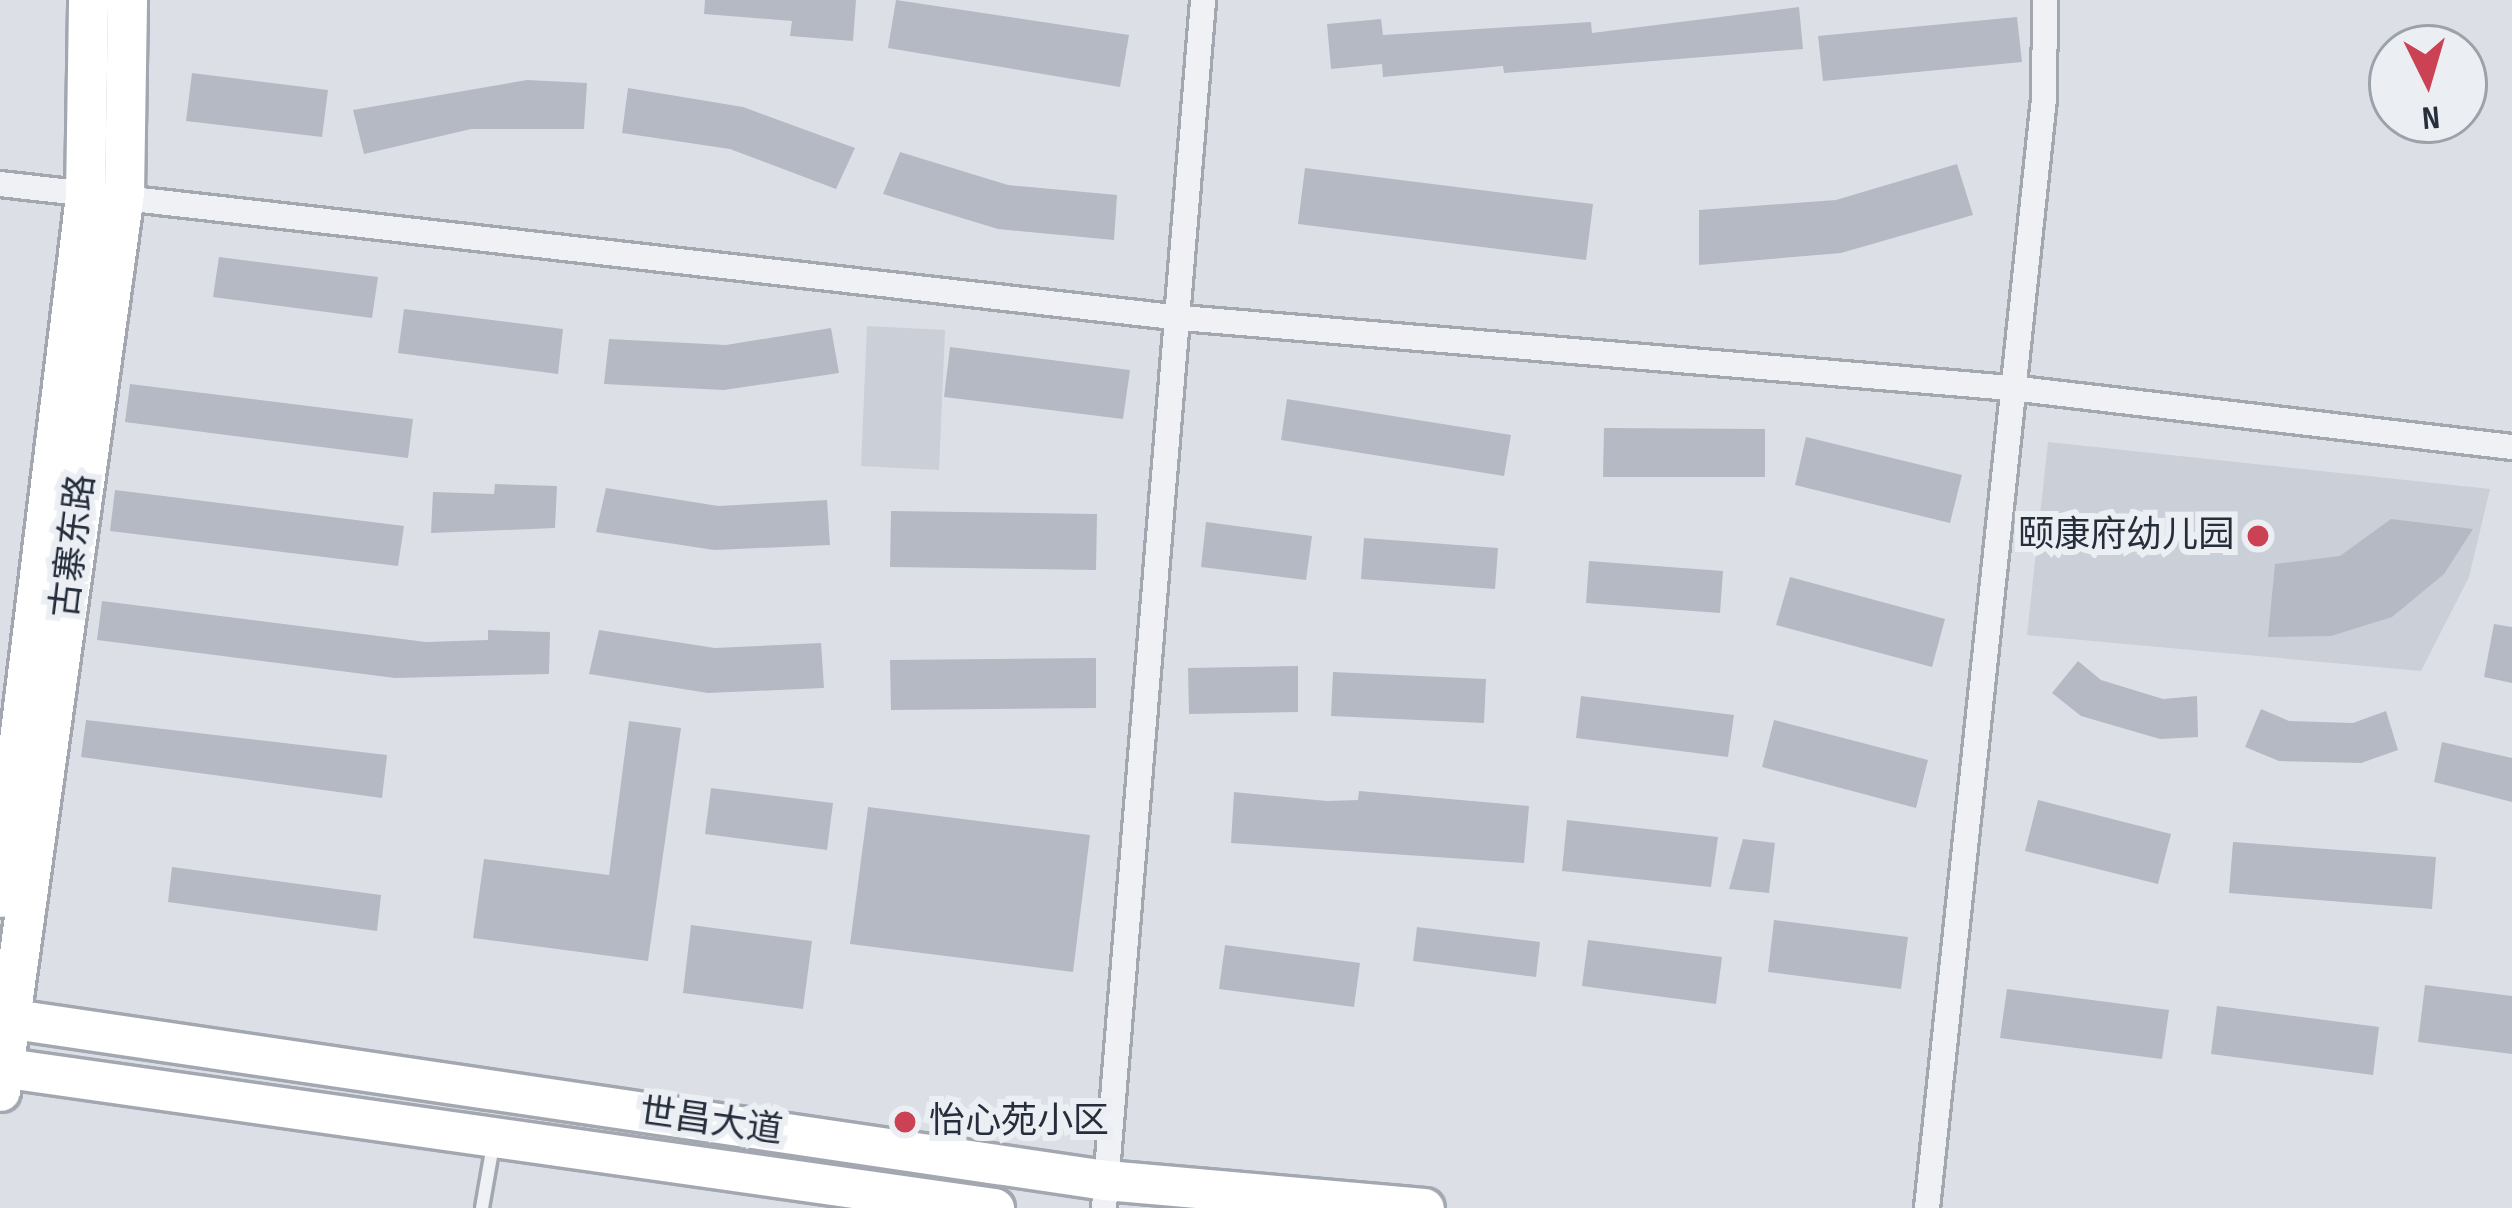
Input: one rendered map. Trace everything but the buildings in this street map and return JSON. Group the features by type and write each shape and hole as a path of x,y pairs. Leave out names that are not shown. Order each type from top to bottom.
{"main road":[{"name":"古寨东路","path":"0,896 104,198 88,0"},
{"name":"古寨东路","path":"1,1076 127,0"},
{"name":"世昌大道","path":"6,1018 1104,1194 1424,1208"},
{"name":"世昌大道","path":"1,1076 994,1208"}],"street":[{"path":"1104,1194 1183,318 1203,0"},
{"path":"1927,1208 2044,99 2044,0"},
{"path":"0,184 1183,318 2011,388 2512,447"}],"lane":[{"path":"482,1208 494,1138"}],"shaded area":[{"path":"867,326 945,330 939,470 861,466"},
{"name":"颐康府幼儿园","path":"2048,442 2490,489 2469,577 2421,671 2027,635"}],"place":[{"name":"颐康府幼儿园","path":"2258,536"},
{"name":"怡心苑小区","path":"905,1122"}]}
